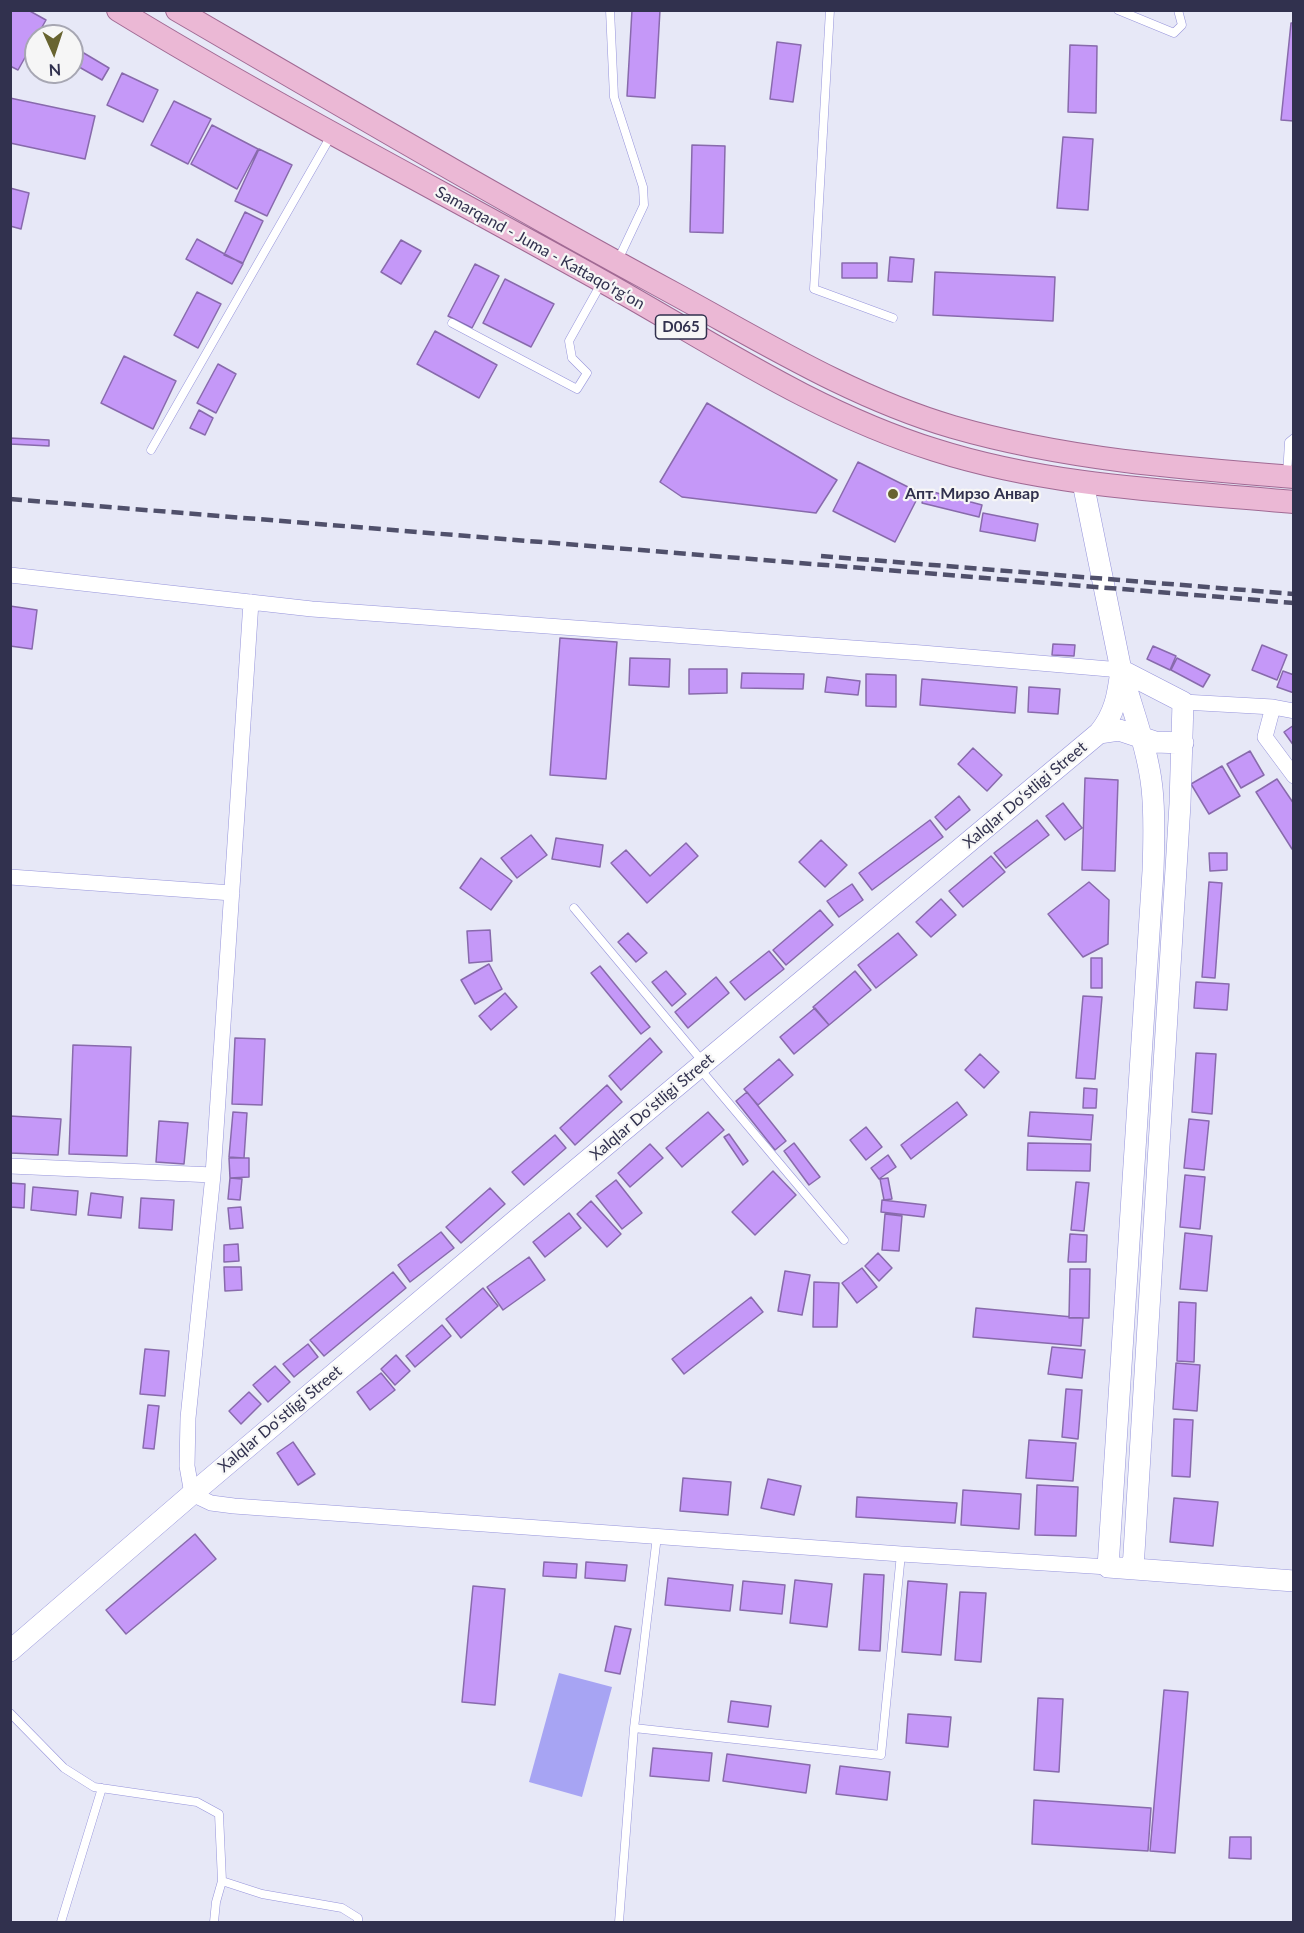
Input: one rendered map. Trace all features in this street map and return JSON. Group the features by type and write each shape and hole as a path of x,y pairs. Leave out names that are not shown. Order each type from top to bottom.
{"main road":[{"name":"Samarqand - Juma - Kattaqo‘rg‘on","path":"118,10 149,18 267,96 603,282 758,372 826,408 863,424 939,451 1032,474 1083,483 1293,502"},
{"name":"Samarqand - Juma - Kattaqo‘rg‘on","path":"177,10 616,262 834,380 889,404 952,426 1024,445 1075,455 1290,477"},
{"path":"267,96 282,72"}],"street":[{"name":"Xalqlar Doʻstligi Street","path":"10,1651 192,1494 1099,733 1111,715 1118,694 1121,670 1083,483"},
{"path":"10,575 312,609 910,652 1121,670 1184,702"},
{"path":"251,602 213,1175 188,1418 187,1466 192,1494 211,1503 234,1506 1293,1581"},
{"path":"1108,1567 1153,871 1154,815 1152,786 1121,670"},
{"path":"1133,1569 1184,702"},
{"path":"1111,715 1130,703 1184,702 1273,707 1293,711"},
{"path":"1273,707 1265,737 1293,776"},
{"path":"1099,733 1119,730 1155,742 1183,743"},
{"path":"10,877 232,893"},
{"path":"10,1166 213,1175"}],"lane":[{"path":"610,10 614,97 643,187 644,205 616,262"},
{"path":"830,10 814,290 893,318"},
{"path":"1118,10 1174,33 1182,26 1178,10"},
{"path":"151,450 333,133"},
{"path":"452,323 578,389 587,373 572,358 569,341 603,282"},
{"path":"1290,477 1289,442 1293,438"},
{"path":"574,908 844,1240"},
{"path":"619,1923 634,1728 657,1536"},
{"path":"634,1728 881,1755 901,1554"},
{"path":"10,1713 64,1768 94,1787 197,1802 219,1814 222,1881 216,1902 214,1923"},
{"path":"61,1923 102,1788"},
{"path":"222,1881 262,1894 342,1908 358,1918 358,1923"}],"shaded area":[{"path":"559,1673 612,1687 582,1797 529,1782"}],"building":[{"path":"10,10 28,10 46,20 44,24 24,24 24,59 18,70 10,66"},
{"path":"632,10 660,10 655,98 627,96"},
{"path":"1291,23 1294,23 1294,121 1281,120"},
{"path":"777,42 801,45 793,102 770,99"},
{"path":"1070,45 1097,46 1096,113 1068,112"},
{"path":"84,53 109,68 102,80 84,70"},
{"path":"122,73 158,90 143,122 107,105"},
{"path":"10,98 95,116 85,159 10,143"},
{"path":"174,101 211,119 188,164 151,145"},
{"path":"212,125 258,149 237,189 191,164"},
{"path":"1063,137 1093,139 1088,210 1057,208"},
{"path":"692,145 725,146 723,233 690,232"},
{"path":"259,149 292,165 267,216 235,201"},
{"path":"10,188 29,193 21,229 10,226"},
{"path":"245,212 263,221 243,263 224,255"},
{"path":"197,239 243,264 232,284 186,259"},
{"path":"401,240 421,251 401,284 381,272"},
{"path":"890,257 914,259 912,282 888,281"},
{"path":"842,263 877,263 877,278 842,278"},
{"path":"475,264 499,276 472,328 448,316"},
{"path":"935,272 1055,277 1053,321 933,315"},
{"path":"505,279 554,304 531,347 483,323"},
{"path":"197,292 221,304 198,348 174,335"},
{"path":"435,331 497,365 479,398 417,364"},
{"path":"124,356 176,381 153,429 101,403"},
{"path":"218,364 236,374 216,413 197,403"},
{"path":"707,403 837,480 816,513 682,497 660,482"},
{"path":"199,410 213,418 205,435 190,428"},
{"path":"10,438 49,440 49,446 10,444"},
{"path":"858,462 920,493 895,542 833,511"},
{"path":"926,490 982,505 979,517 922,503"},
{"path":"983,513 1038,524 1035,541 980,531"},
{"path":"10,606 37,610 32,649 10,646"},
{"path":"560,638 617,642 606,779 550,775"},
{"path":"1053,644 1075,645 1074,656 1052,655"},
{"path":"1262,645 1287,655 1277,680 1252,670"},
{"path":"1153,646 1176,656 1170,670 1147,659"},
{"path":"630,658 670,659 669,687 629,685"},
{"path":"1177,658 1210,675 1203,687 1171,670"},
{"path":"689,669 727,669 727,693 689,694"},
{"path":"1283,671 1294,675 1294,693 1277,687"},
{"path":"742,673 804,674 803,689 741,688"},
{"path":"866,674 896,675 896,707 866,706"},
{"path":"827,677 860,681 858,695 825,692"},
{"path":"922,679 1017,687 1015,713 920,705"},
{"path":"1029,687 1060,689 1058,714 1028,712"},
{"path":"1294,725 1294,746 1284,732"},
{"path":"973,748 1002,775 987,791 958,764"},
{"path":"1250,751 1264,775 1241,788 1227,764"},
{"path":"1222,766 1240,796 1209,814 1191,784"},
{"path":"1085,778 1118,780 1115,871 1082,870"},
{"path":"1277,779 1294,804 1294,848 1292,849 1256,792"},
{"path":"959,796 970,810 946,830 935,817"},
{"path":"1063,803 1082,828 1065,840 1046,816"},
{"path":"930,820 943,837 872,890 859,873"},
{"path":"1037,820 1049,835 1006,868 994,853"},
{"path":"531,835 547,855 517,878 501,858"},
{"path":"556,838 603,845 600,867 552,859"},
{"path":"821,840 847,865 825,887 799,862"},
{"path":"686,843 698,856 647,903 611,863 626,850 650,876"},
{"path":"1209,853 1227,853 1227,870 1210,871"},
{"path":"991,856 1005,872 963,907 949,891"},
{"path":"481,858 512,881 491,910 460,888"},
{"path":"1089,882 1109,900 1108,944 1083,957 1048,914"},
{"path":"1209,882 1222,883 1215,978 1202,977"},
{"path":"852,884 863,900 839,917 827,901"},
{"path":"941,899 956,915 931,937 916,922"},
{"path":"820,910 833,925 786,965 773,950"},
{"path":"490,930 492,961 469,963 467,931"},
{"path":"628,933 647,953 636,962 618,942"},
{"path":"898,933 917,955 876,988 858,965"},
{"path":"769,951 784,969 745,1000 730,982"},
{"path":"1091,958 1102,958 1102,988 1091,988"},
{"path":"489,964 502,989 475,1004 461,980"},
{"path":"600,966 650,1027 641,1034 591,973"},
{"path":"666,971 686,994 672,1006 652,982"},
{"path":"855,971 871,990 829,1025 813,1007"},
{"path":"716,977 729,993 688,1028 675,1012"},
{"path":"1196,982 1229,984 1227,1010 1194,1008"},
{"path":"505,993 517,1007 491,1030 479,1016"},
{"path":"1083,996 1102,997 1095,1079 1076,1078"},
{"path":"815,1008 829,1025 794,1054 780,1037"},
{"path":"235,1038 265,1039 262,1105 232,1104"},
{"path":"650,1038 662,1052 621,1090 609,1076"},
{"path":"73,1045 131,1047 127,1156 69,1154"},
{"path":"1196,1053 1216,1054 1212,1114 1192,1112"},
{"path":"980,1054 999,1072 984,1088 965,1070"},
{"path":"779,1059 793,1075 758,1105 744,1089"},
{"path":"607,1085 622,1102 575,1145 560,1128"},
{"path":"1084,1088 1097,1089 1096,1108 1083,1108"},
{"path":"747,1092 786,1141 775,1150 736,1101"},
{"path":"957,1102 967,1115 911,1159 901,1145"},
{"path":"233,1112 247,1113 244,1158 229,1157"},
{"path":"708,1112 724,1130 682,1167 666,1148"},
{"path":"1030,1112 1093,1115 1091,1140 1028,1136"},
{"path":"10,1116 61,1119 58,1155 10,1153"},
{"path":"1189,1119 1209,1121 1204,1170 1184,1168"},
{"path":"159,1121 188,1123 184,1164 156,1162"},
{"path":"866,1127 882,1147 866,1160 850,1140"},
{"path":"729,1134 748,1161 743,1165 724,1137"},
{"path":"555,1135 566,1148 524,1185 512,1172"},
{"path":"794,1143 820,1177 809,1185 784,1151"},
{"path":"1028,1143 1091,1144 1090,1171 1027,1170"},
{"path":"650,1144 663,1158 630,1187 618,1173"},
{"path":"888,1155 896,1167 879,1179 871,1168"},
{"path":"229,1158 249,1158 249,1177 230,1178"},
{"path":"773,1171 796,1195 755,1235 732,1212"},
{"path":"1185,1175 1205,1177 1200,1229 1180,1227"},
{"path":"230,1178 242,1179 240,1200 228,1199"},
{"path":"888,1178 892,1199 884,1200 880,1179"},
{"path":"616,1180 642,1213 622,1229 596,1196"},
{"path":"1076,1182 1089,1183 1084,1231 1071,1230"},
{"path":"10,1183 25,1184 24,1208 10,1207"},
{"path":"33,1187 78,1191 76,1215 31,1210"},
{"path":"490,1188 505,1204 461,1243 446,1227"},
{"path":"91,1193 123,1197 121,1218 88,1215"},
{"path":"141,1198 174,1200 172,1230 139,1228"},
{"path":"882,1200 926,1205 924,1217 881,1212"},
{"path":"591,1201 621,1234 607,1247 577,1214"},
{"path":"241,1207 243,1228 230,1229 228,1208"},
{"path":"569,1213 581,1228 545,1257 533,1242"},
{"path":"885,1214 902,1216 899,1251 882,1250"},
{"path":"441,1232 454,1248 410,1282 398,1265"},
{"path":"1185,1233 1212,1236 1207,1291 1180,1289"},
{"path":"1070,1234 1087,1235 1086,1262 1068,1262"},
{"path":"238,1244 239,1261 224,1262 224,1245"},
{"path":"878,1253 892,1268 879,1281 865,1266"},
{"path":"529,1257 545,1280 503,1310 487,1287"},
{"path":"224,1267 241,1267 242,1290 225,1291"},
{"path":"862,1268 877,1287 857,1303 842,1283"},
{"path":"1070,1269 1090,1269 1089,1318 1069,1318"},
{"path":"785,1271 810,1275 802,1315 778,1311"},
{"path":"393,1272 406,1288 324,1356 310,1340"},
{"path":"814,1282 839,1283 837,1327 813,1327"},
{"path":"483,1288 498,1306 461,1338 446,1319"},
{"path":"751,1297 763,1312 684,1374 672,1359"},
{"path":"1179,1302 1196,1303 1194,1362 1177,1361"},
{"path":"976,1308 1083,1318 1081,1346 973,1337"},
{"path":"442,1325 451,1336 415,1367 406,1356"},
{"path":"308,1344 318,1357 294,1377 283,1364"},
{"path":"1052,1347 1085,1350 1082,1378 1048,1374"},
{"path":"145,1349 169,1351 165,1396 140,1394"},
{"path":"396,1355 410,1371 395,1385 381,1369"},
{"path":"1176,1363 1200,1365 1197,1411 1173,1409"},
{"path":"275,1366 290,1382 268,1402 253,1385"},
{"path":"381,1373 395,1390 370,1410 357,1392"},
{"path":"1066,1389 1082,1390 1078,1439 1062,1437"},
{"path":"249,1392 261,1404 241,1424 229,1411"},
{"path":"148,1405 159,1406 154,1449 143,1448"},
{"path":"1174,1419 1193,1420 1190,1477 1172,1476"},
{"path":"1029,1440 1076,1443 1073,1481 1026,1478"},
{"path":"293,1442 315,1474 298,1485 277,1453"},
{"path":"683,1478 731,1482 728,1515 680,1511"},
{"path":"768,1479 801,1486 794,1515 761,1508"},
{"path":"1037,1485 1078,1487 1076,1536 1035,1535"},
{"path":"963,1490 1021,1494 1019,1529 961,1525"},
{"path":"857,1497 957,1503 955,1523 856,1517"},
{"path":"1174,1498 1218,1502 1213,1546 1170,1542"},
{"path":"195,1534 216,1559 126,1634 106,1610"},
{"path":"544,1562 577,1564 576,1578 543,1576"},
{"path":"586,1562 627,1565 625,1581 585,1578"},
{"path":"864,1574 884,1575 880,1651 859,1650"},
{"path":"668,1578 733,1585 730,1611 665,1605"},
{"path":"795,1580 832,1584 827,1627 790,1623"},
{"path":"743,1581 785,1585 782,1614 740,1610"},
{"path":"908,1581 947,1584 941,1655 902,1652"},
{"path":"473,1586 505,1589 495,1705 462,1702"},
{"path":"960,1592 986,1593 981,1662 955,1660"},
{"path":"615,1626 631,1629 620,1674 605,1671"},
{"path":"1164,1690 1188,1692 1175,1853 1150,1851"},
{"path":"1038,1698 1063,1699 1059,1772 1034,1770"},
{"path":"731,1701 771,1706 768,1727 728,1722"},
{"path":"908,1714 951,1717 948,1747 906,1743"},
{"path":"653,1748 712,1753 709,1781 650,1776"},
{"path":"727,1754 810,1765 806,1793 723,1781"},
{"path":"840,1766 890,1772 887,1800 836,1794"},
{"path":"1034,1800 1151,1808 1148,1851 1032,1844"},
{"path":"1230,1837 1251,1837 1251,1859 1229,1858"}],"railway":[{"path":"10,499 1294,603"},
{"path":"821,556 1294,594"}],"place":[{"name":"Апт. Мирзо Анвар","path":"893,494"}]}
